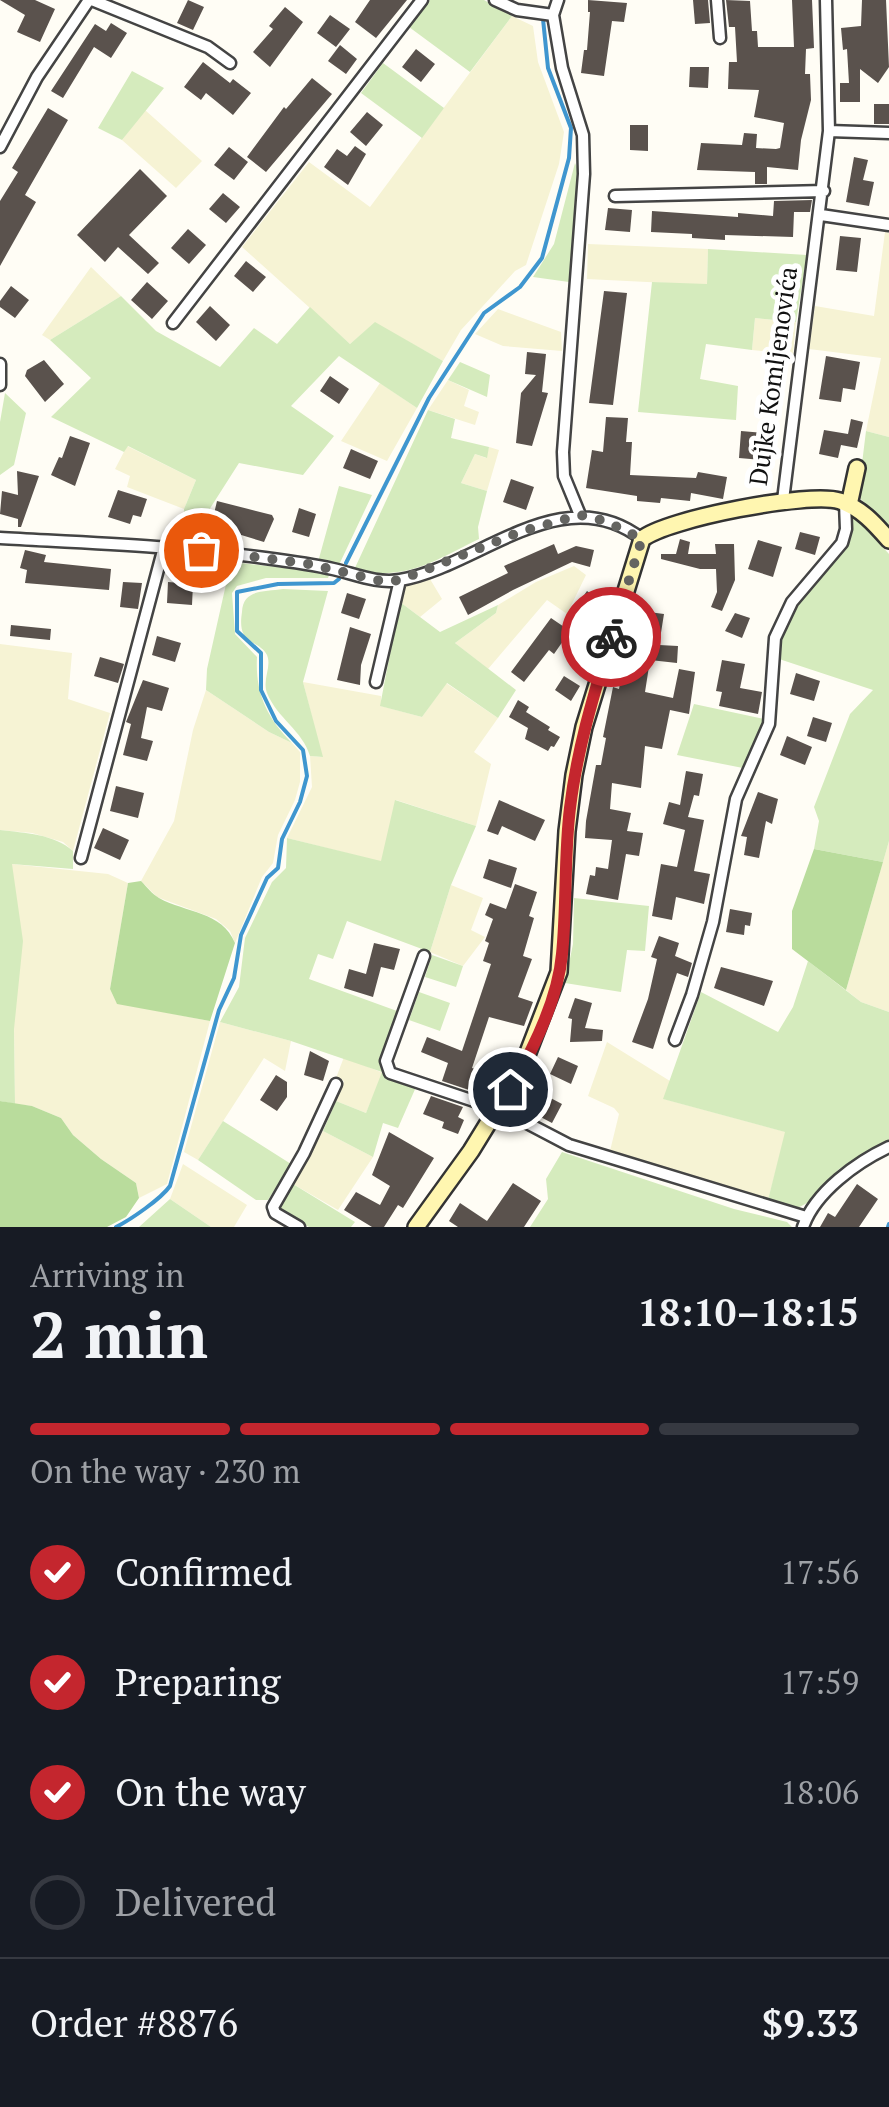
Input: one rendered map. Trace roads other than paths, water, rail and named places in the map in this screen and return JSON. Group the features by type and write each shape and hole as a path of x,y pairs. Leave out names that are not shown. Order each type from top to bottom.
{"street":[{"path":"0,147 37,78 91,0 208,47 230,62"},
{"path":"173,323 422,0"},
{"path":"495,0 517,10 553,15"},
{"path":"558,0 553,15 562,68 585,146 563,452 564,476 580,515"},
{"path":"716,0 720,38"},
{"name":"Dujke Komljenovića","path":"642,539 661,528 783,500 830,130 826,0"},
{"path":"830,130 889,133"},
{"path":"614,196 824,191"},
{"path":"821,215 889,225"},
{"path":"0,364 0,385"},
{"path":"675,1040 713,922 736,799 769,724 776,638 792,602 842,543 857,468"},
{"path":"783,500 827,499 847,504 889,540"},
{"path":"0,538 164,547 309,564 385,582 400,580 520,532 580,515 605,521 642,539 584,727 574,775 559,972 532,1048 498,1110 416,1227"},
{"path":"80,858 164,547"},
{"path":"376,682 400,580"},
{"path":"424,956 386,1069 498,1110 568,1145 805,1222 840,1179 889,1147"},
{"path":"299,1227 275,1213 273,1206 304,1153 336,1084"}],"waterway":[{"path":"346,563 429,398 484,313 520,287 542,258 569,158 571,128 548,68 543,19"},
{"path":"116,1227 145,1209 170,1186 219,1010 234,978 241,935 267,878 278,868 282,839 300,802 307,776 303,750 276,721 261,690 261,653 237,631 237,592 278,584 334,583 339,579"}]}
